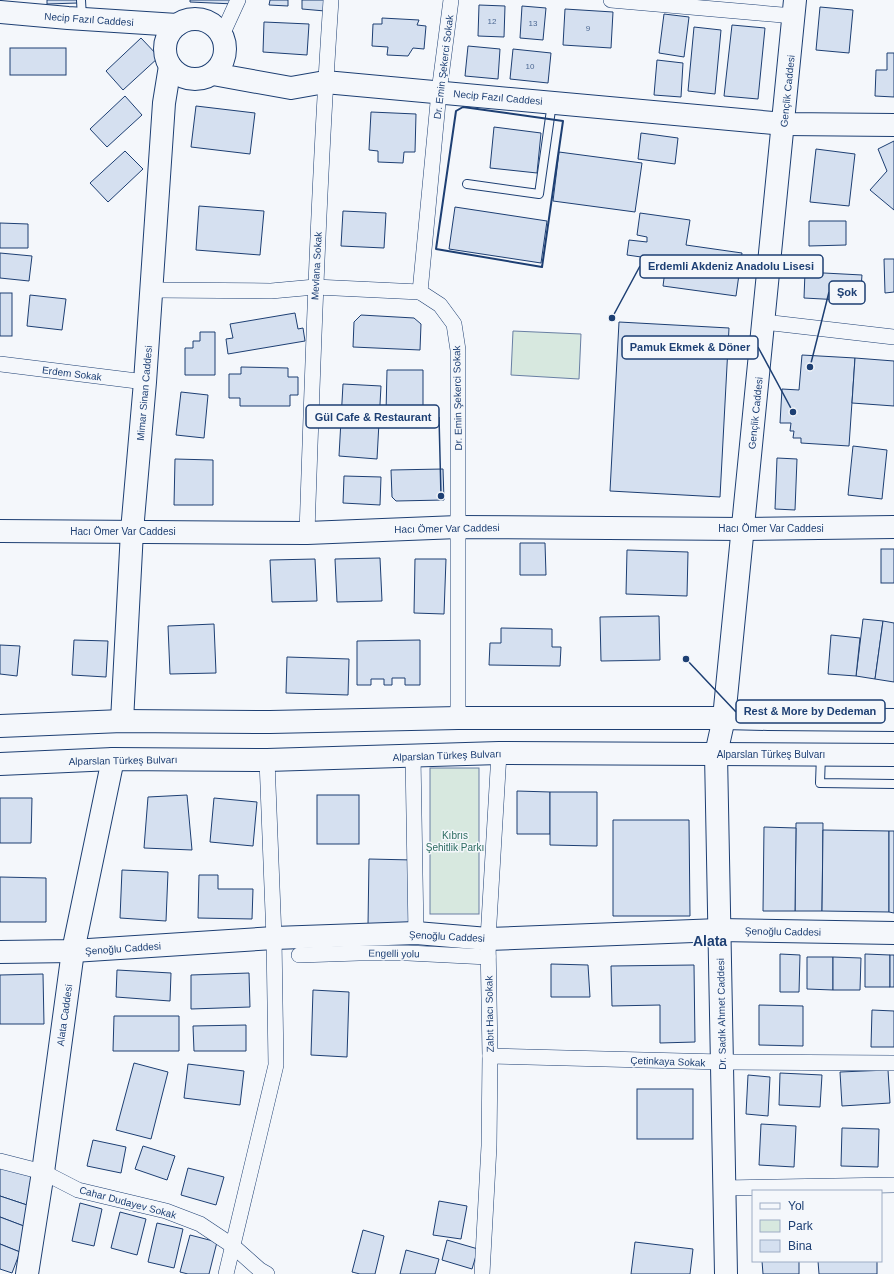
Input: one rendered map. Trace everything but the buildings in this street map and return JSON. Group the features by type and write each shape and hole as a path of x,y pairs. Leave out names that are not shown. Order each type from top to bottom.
{"main road":[{"name":"Gençlik Caddesi","path":"716,754 724,718 795,8"},
{"name":"Necip Fazıl Caddesi","path":"0,12 82,9 177,25"},
{"path":"197,19 207,22 216,27 222,35 225,43 224,56 219,68 213,74 204,78 185,78 170,66 166,58 165,48 171,32 177,25 186,20 197,19"},
{"name":"Mimar Sinan Caddesi","path":"122,721 132,532 152,290 164,103 170,66"},
{"name":"Necip Fazıl Caddesi","path":"213,74 291,88 325,82 784,124 894,125"},
{"name":"Hacı Ömer Var Caddesi","path":"0,531 307,533 458,527 743,529 894,527"},
{"path":"0,726 122,721 270,722 458,718 724,718 894,720"},
{"name":"Alparslan Türkeş Bulvarı","path":"0,764 113,759 267,760 499,753 894,755"},
{"name":"Dr. Sadık Ahmet Caddesi","path":"716,754 726,1274"},
{"name":"Alata Caddesi","path":"26,1274 43,1172 73,951 113,759"},
{"name":"Şenoğlu Caddesi","path":"0,952 73,951 274,938 416,934 488,948 720,930 894,933"}],"street":[{"path":"222,35 238,0"},
{"name":"Mevlana Sokak","path":"307,533 315,287 325,82 331,0"},
{"name":"Dr. Emin Şekerci Sokak","path":"452,0 439,92 420,292 440,305 454,324 458,350 458,718"},
{"path":"611,0 795,8"},
{"path":"152,290 271,291 315,287 420,292"},
{"path":"764,322 894,337"},
{"name":"Erdem Sokak","path":"0,364 145,382"},
{"name":"Zabıt Hacı Sokak","path":"482,1274 489,1146 490,1056 488,948 499,753"},
{"path":"413,756 416,934"},
{"path":"226,1274 276,1065 274,938 267,760"},
{"name":"Engelli yolu","path":"299,955 401,953 488,948"},
{"name":"Çetinkaya Sokak","path":"490,1056 722,1062 894,1063"},
{"name":"Cahar Dudayev Sokak","path":"0,1161 43,1172 78,1190 166,1211 200,1224 233,1246 260,1270 267,1274"},
{"path":"724,1188 894,1185"},
{"path":"233,1246 273,1274"}],"lane":[{"path":"467,184 539,194 552,103"},
{"path":"821,755 820,782 894,784"}],"green space":[{"path":"513,331 581,334 579,379 511,375"},
{"name":"Kıbrıs Şehitlik Parkı","path":"430,768 479,768 479,914 430,914"}],"wall":[{"path":"463,107 563,121 542,267 436,249 456,111 463,107"}],"place":[{"name":"Erdemli Akdeniz Anadolu Lisesi","path":"612,318"},
{"name":"Şok","path":"810,367"},
{"name":"Pamuk Ekmek & Döner","path":"793,412"},
{"name":"Gül Cafe & Restaurant","path":"441,496"},
{"name":"Rest & More by Dedeman","path":"686,659"}],"district":[{"name":"Alata","path":"710,941"}]}
